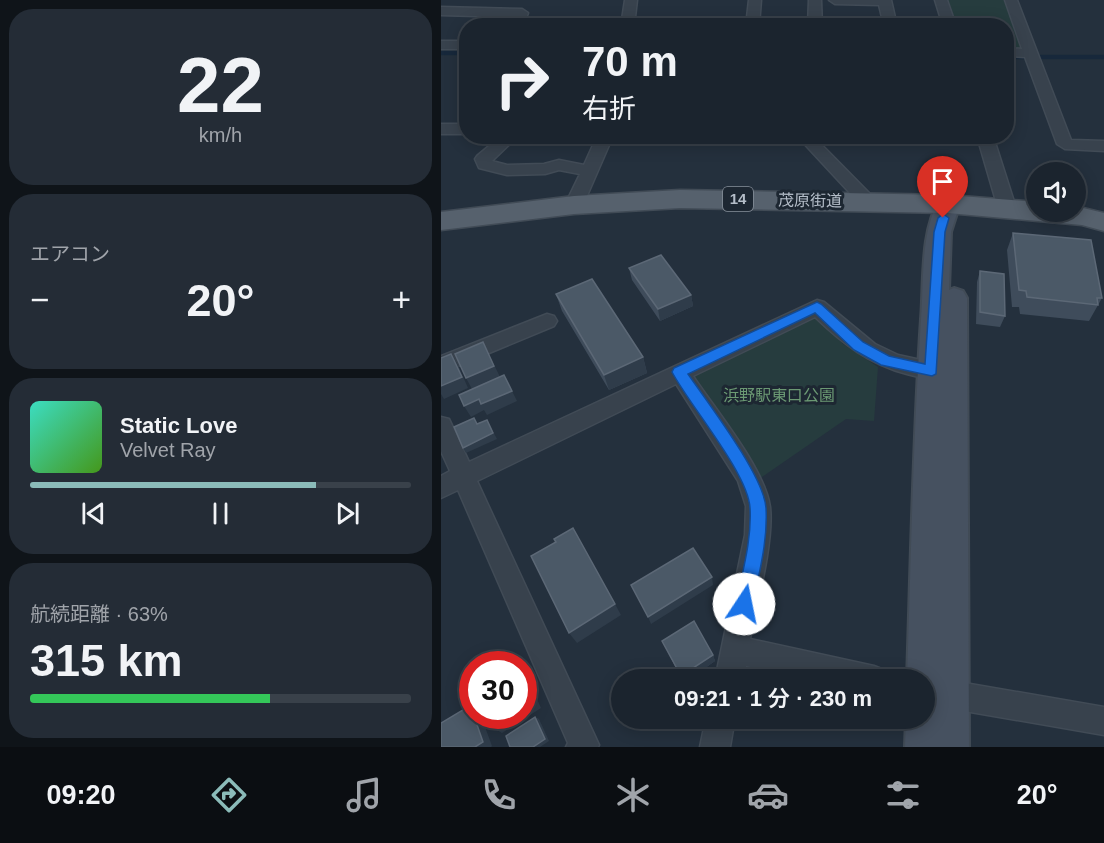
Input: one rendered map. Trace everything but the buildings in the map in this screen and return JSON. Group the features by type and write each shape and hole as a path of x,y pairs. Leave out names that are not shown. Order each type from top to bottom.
{"main road":[{"name":"茂原街道","path":"441,221 574,205 714,198 948,204 1026,210"}],"street":[{"path":"628,18 631,0"},
{"path":"753,18 755,0"},
{"path":"815,0 815,18"},
{"path":"835,0 884,1 889,18"},
{"path":"941,0 947,18"},
{"path":"1011,0 1065,144 1104,146"},
{"path":"441,11 522,13 520,18"},
{"path":"441,45 459,45"},
{"path":"1014,52 1032,53"},
{"path":"441,129 459,129"},
{"path":"500,144 483,159 485,164 507,170 545,169 559,165 588,171"},
{"path":"574,205 601,144"},
{"path":"812,144 868,202"},
{"path":"987,144 1007,208"},
{"path":"933,669 932,370 939,232 948,204"},
{"path":"934,669 955,233 948,204"},
{"path":"452,481 817,307 859,346 886,361 932,370"},
{"path":"441,365 547,321"},
{"path":"679,372 748,477 758,506 757,535 732,669"},
{"path":"441,426 452,481 584,745 581,747"},
{"path":"736,650 823,669"},
{"path":"935,692 1104,721"},
{"path":"935,699 949,747"},
{"path":"715,747 719,729"},
{"path":"925,747 928,729"}],"green space":[{"path":"948,0 1005,0 1011,18 954,18"},
{"path":"1014,25 1023,50 1014,50"},
{"name":"浜野駅東口公園","path":"816,314 843,344 878,367 874,421 846,419 759,479 690,374"}],"waterway":[{"path":"441,53 459,53"},
{"path":"1014,57 1104,57"}],"route":[{"path":"744,604 757,535 758,506 748,477 679,372 817,307 859,346 872,354 886,361 932,370 939,232 943,218"}]}
